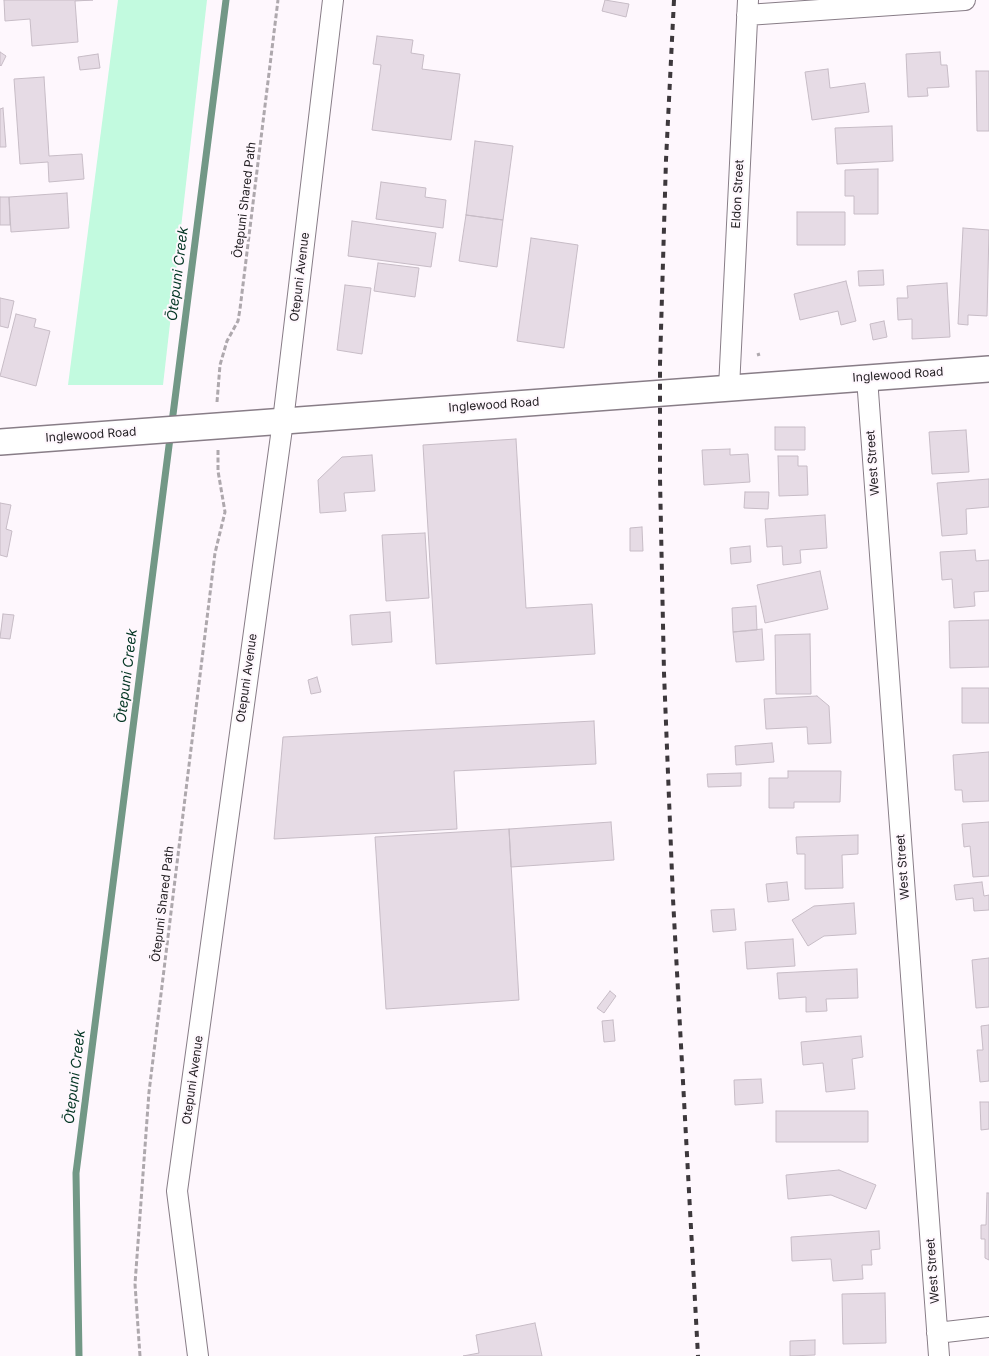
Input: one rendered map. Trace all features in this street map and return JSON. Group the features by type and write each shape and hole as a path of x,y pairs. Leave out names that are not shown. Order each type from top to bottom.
{"street":[{"name":"Otepuni Avenue","path":"198,1356 178,1192 283,421 333,0"},
{"path":"747,8 965,0"},
{"name":"Eldon Street","path":"729,388 747,8"},
{"name":"Inglewood Road","path":"0,442 989,369"},
{"name":"West Street","path":"867,378 939,1356"},
{"path":"937,1333 989,1327"}],"path":[{"name":"Ōtepuni Shared Path","path":"217,398 220,365 238,321 240,309 278,0"},
{"name":"Ōtepuni Shared Path","path":"140,1356 135,1284 149,1092 215,553 226,512 218,471 219,456"}],"green space":[{"path":"118,0 207,0 163,385 68,385"}],"building":[{"path":"4,0 93,0 75,1 78,42 32,46 30,19 5,21"},
{"path":"605,0 629,4 626,17 602,11"},
{"path":"377,36 413,40 411,53 424,55 422,69 460,74 451,140 372,130 381,65 373,64"},
{"path":"0,52 6,56 1,66 0,65"},
{"path":"940,52 941,65 947,65 949,87 927,88 928,96 908,97 906,54"},
{"path":"98,54 100,68 80,70 78,57"},
{"path":"828,69 830,88 865,83 869,112 812,120 805,72"},
{"path":"976,71 989,71 989,131 977,131"},
{"path":"44,77 49,156 82,154 84,179 49,182 48,162 20,164 14,79"},
{"path":"3,108 6,147 0,147 0,109"},
{"path":"892,126 893,161 837,164 835,128"},
{"path":"475,141 513,146 503,220 466,215"},
{"path":"878,169 878,214 854,214 854,196 845,196 845,170"},
{"path":"381,182 426,188 425,197 446,200 443,228 376,219"},
{"path":"67,193 69,228 11,232 9,197"},
{"path":"0,197 9,197 10,225 0,225"},
{"path":"797,212 845,212 845,245 797,245"},
{"path":"466,215 503,220 497,267 459,261"},
{"path":"352,221 436,233 431,267 348,256"},
{"path":"963,228 989,230 987,316 968,315 968,325 958,324"},
{"path":"531,238 578,245 564,348 517,341"},
{"path":"378,263 419,268 415,297 374,291"},
{"path":"883,270 884,285 859,286 858,271"},
{"path":"846,281 856,321 841,325 838,311 800,320 794,294"},
{"path":"947,283 950,337 912,339 912,319 898,320 897,298 908,298 907,286"},
{"path":"345,285 371,288 362,354 337,350"},
{"path":"0,298 14,301 8,328 0,326"},
{"path":"16,314 36,319 34,327 50,331 36,386 0,376"},
{"path":"884,321 887,337 873,340 870,324"},
{"path":"775,427 805,427 805,450 775,450"},
{"path":"966,430 969,472 932,474 929,432"},
{"path":"516,439 526,608 592,604 595,654 436,664 423,445"},
{"path":"730,449 730,455 748,454 750,482 704,485 702,450"},
{"path":"372,455 375,491 344,493 346,511 320,513 318,480 342,457"},
{"path":"778,456 798,456 798,466 807,466 808,495 779,496"},
{"path":"989,479 989,507 966,509 967,534 942,536 937,483"},
{"path":"745,492 769,492 768,509 744,508"},
{"path":"0,503 11,505 6,529 12,531 7,557 0,555"},
{"path":"825,515 827,548 800,550 801,563 783,565 782,546 767,547 765,519"},
{"path":"642,527 643,551 630,551 630,528"},
{"path":"425,533 429,598 386,601 382,535"},
{"path":"750,546 751,562 731,564 730,548"},
{"path":"975,550 976,561 989,560 989,591 974,592 975,606 954,608 952,579 942,580 940,552"},
{"path":"820,571 828,609 765,623 757,585"},
{"path":"756,606 757,630 733,632 732,608"},
{"path":"390,612 392,642 352,645 350,615"},
{"path":"3,614 14,615 10,639 0,638"},
{"path":"989,620 989,667 950,668 949,621"},
{"path":"762,629 764,660 736,662 733,632"},
{"path":"810,634 811,694 776,694 775,635"},
{"path":"317,677 321,692 311,694 308,680"},
{"path":"962,688 989,688 989,723 962,723"},
{"path":"817,696 829,706 831,743 808,744 807,727 766,729 764,699"},
{"path":"594,721 596,764 454,771 457,829 274,839 283,737"},
{"path":"772,743 774,762 736,765 735,746"},
{"path":"989,752 989,801 963,802 962,790 955,790 953,755"},
{"path":"788,771 841,771 840,802 794,802 794,808 769,808 769,778 788,778"},
{"path":"741,773 741,786 708,787 707,774"},
{"path":"611,822 614,860 511,867 509,829"},
{"path":"989,822 989,876 973,877 970,846 964,847 962,824"},
{"path":"509,829 519,1000 386,1009 375,837"},
{"path":"858,835 858,854 842,855 843,888 805,889 805,854 797,854 796,837"},
{"path":"787,882 789,900 768,902 766,884"},
{"path":"982,882 984,896 989,895 989,910 974,911 973,898 956,900 954,885"},
{"path":"854,903 856,934 824,936 808,946 792,920 814,906"},
{"path":"734,909 736,930 713,932 711,910"},
{"path":"793,939 795,966 747,969 745,942"},
{"path":"989,958 989,1007 976,1008 972,960"},
{"path":"857,969 858,998 826,999 827,1011 806,1012 806,997 779,999 777,973"},
{"path":"610,991 616,996 604,1013 597,1008"},
{"path":"613,1020 615,1041 604,1042 602,1021"},
{"path":"989,1025 989,1081 980,1082 977,1050 983,1050 981,1026"},
{"path":"861,1036 863,1057 852,1059 855,1089 826,1092 823,1063 803,1065 801,1042"},
{"path":"761,1079 763,1103 735,1105 734,1080"},
{"path":"980,1102 989,1102 989,1129 981,1130"},
{"path":"776,1111 868,1111 868,1142 776,1142"},
{"path":"839,1170 876,1185 866,1209 831,1195 788,1199 786,1175"},
{"path":"987,1193 989,1193 989,1260 985,1258 985,1239 981,1239 981,1225 986,1225"},
{"path":"879,1231 880,1249 871,1250 872,1265 862,1265 863,1279 833,1281 831,1259 792,1261 791,1237"},
{"path":"885,1293 886,1343 843,1344 842,1294"},
{"path":"535,1323 542,1356 463,1356 479,1353 476,1335"},
{"path":"815,1340 815,1355 790,1356 790,1341"}],"waterway":[{"name":"Ōtepuni Creek","path":"79,1356 76,1173 226,0"}],"railway":[{"path":"674,0 666,160 660,364 660,479 664,673 673,899 698,1356"}]}
